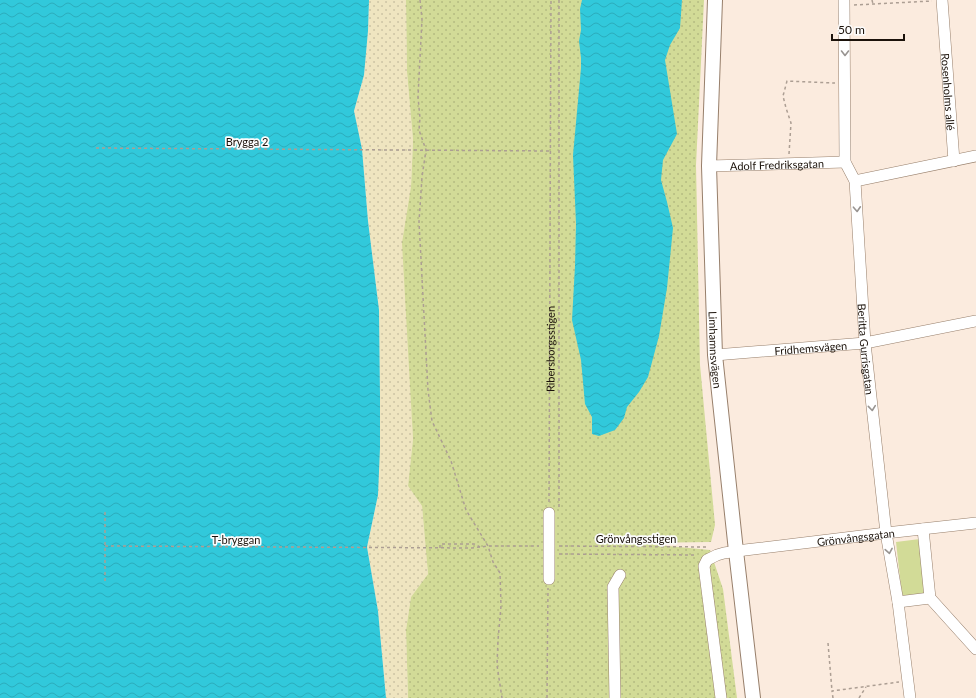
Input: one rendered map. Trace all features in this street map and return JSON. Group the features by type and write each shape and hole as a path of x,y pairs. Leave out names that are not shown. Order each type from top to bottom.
{"main road":[{"name":"Limhamnsvägen","path":"715,0 709,166 715,355 753,698"}],"street":[{"name":"Rosenholms allé","path":"942,0 954,160"},
{"name":"Beritta Gurrisgatan","path":"844,3 845,162 855,181 865,343 886,533 898,602 910,698"},
{"path":"855,181 976,156"},
{"name":"Adolf Fredriksgatan","path":"709,166 845,162"},
{"name":"Fridhemsvägen","path":"715,355 865,343 976,320"},
{"path":"548,578 554,549 554,514"},
{"name":"Grönvångsgatan","path":"711,552 717,555 736,551 976,523"},
{"path":"923,529 930,598 976,649"},
{"path":"711,552 704,566 721,698"},
{"path":"615,698 613,588 620,575"},
{"path":"898,602 930,598"}],"path":[{"path":"420,0 422,19 418,97 420,118 419,130 426,150 422,177 419,222 428,390 432,421 451,461 466,510 488,546 493,562 500,573 501,606 497,664 502,698"},
{"name":"Ribersborgsstigen","path":"551,0 554,514"},
{"path":"554,514 559,0"},
{"path":"872,0 873,4"},
{"path":"844,3 873,4 942,0"},
{"path":"789,163 791,124 783,96 788,81 845,83"},
{"name":"Brygga 2","path":"96,148 551,151"},
{"path":"105,510 105,581"},
{"path":"481,547 474,544 440,544 440,548 474,548 481,547 488,546 554,549"},
{"name":"T-bryggan","path":"105,546 440,548"},
{"name":"Grönvångsstigen","path":"554,549 701,555 711,552"},
{"name":"Grönvångsstigen","path":"554,549 711,552"},
{"path":"547,698 548,578"},
{"path":"828,643 833,698"},
{"path":"832,691 908,681"},
{"path":"859,698 866,687"}],"green space":[{"path":"406,0 704,0 696,165 700,365 715,525 711,542 637,543 710,550 723,589 737,698 408,698 406,630 411,597 428,574 422,506 408,486 413,439 402,243 411,187 413,140 407,72"},
{"path":"920,539 926,593 902,596 896,542"}],"sand":[{"path":"369,0 406,0 407,72 413,140 411,187 411,392 413,439 408,486 422,506 428,574 411,597 406,630 408,698 386,698 378,611 367,547 378,495 380,396 379,310 368,221 362,149 354,111 364,75"}],"water":[{"path":"0,0 369,0 364,75 354,111 362,149 368,221 379,310 380,448 378,495 367,547 378,611 386,698 0,698"},
{"path":"582,0 682,0 680,28 670,45 665,60 677,134 663,160 661,180 673,228 667,288 659,336 648,377 639,392 627,407 624,418 615,430 599,436 592,434 592,417 585,404 581,360 572,320 576,224 573,155 581,68 579,41 581,30 580,9"}]}
